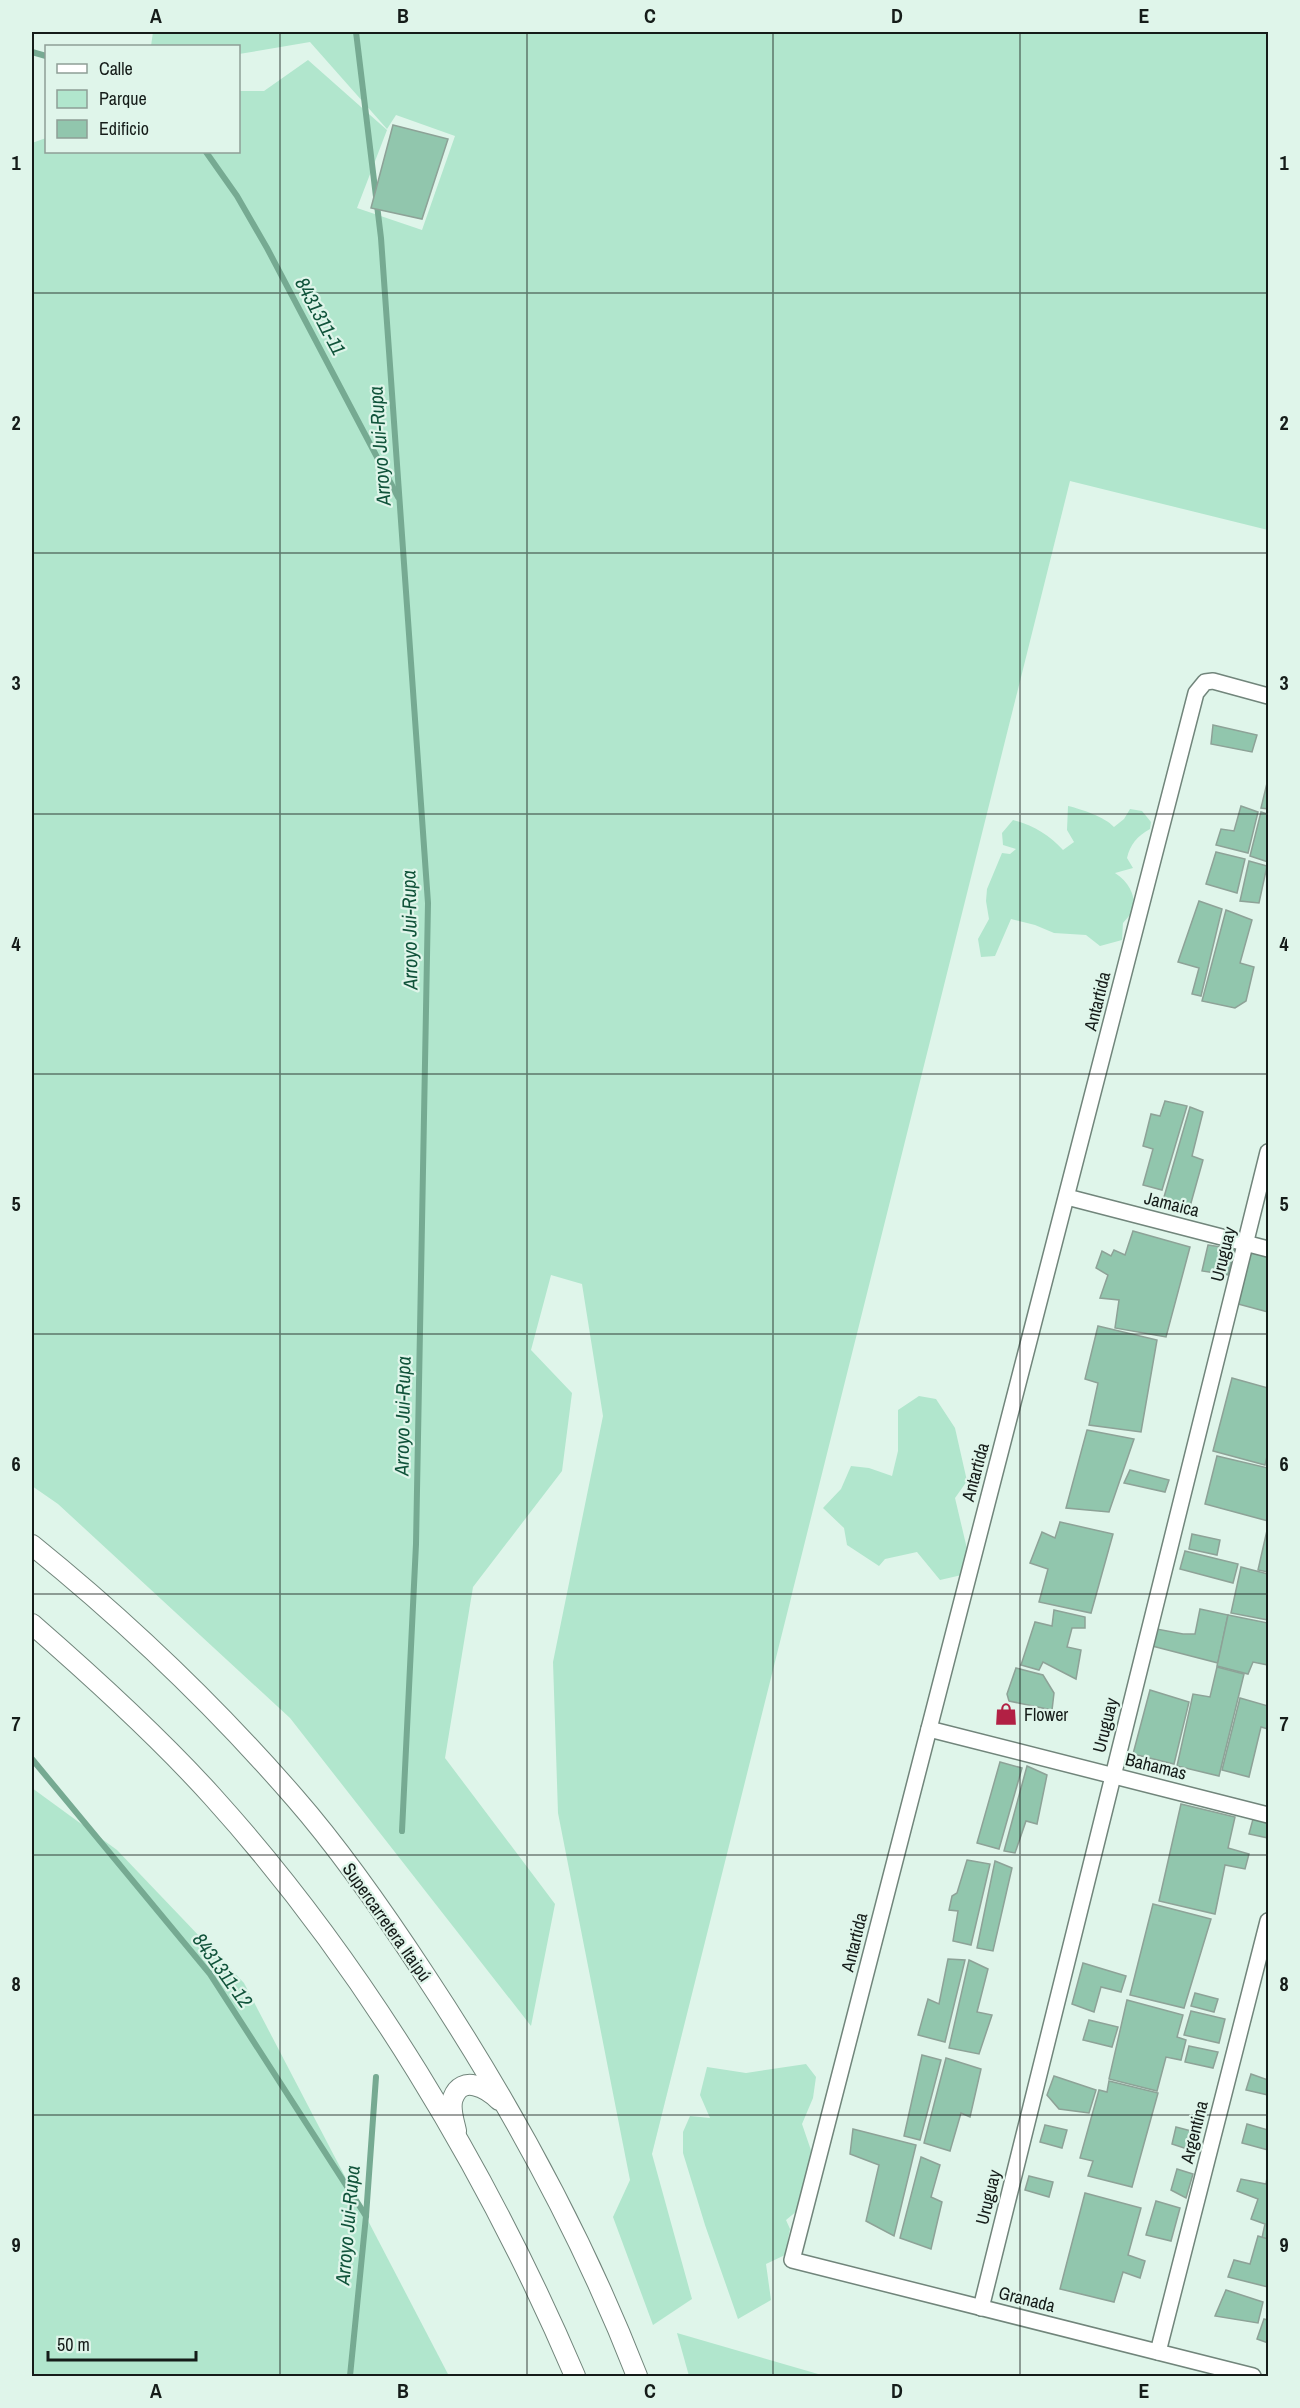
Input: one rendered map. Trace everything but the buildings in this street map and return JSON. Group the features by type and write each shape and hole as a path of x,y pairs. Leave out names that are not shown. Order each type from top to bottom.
{"street":[{"name":"Antartida","path":"792,2260 1196,693 1205,682 1214,681 1269,696"},
{"name":"Uruguay","path":"981,2308 1269,1152"},
{"name":"Jamaica","path":"1067,1197 1269,1249"},
{"name":"Supercarretera Itaipú","path":"32,1545 103,1606 237,1734 296,1800 350,1867 458,2024 512,2112 583,2252 637,2376"},
{"path":"32,1624 165,1747 212,1796 262,1854 308,1914 390,2030 459,2143 507,2231 575,2376"},
{"name":"Bahamas","path":"929,1729 1269,1815"},
{"name":"Argentina","path":"1158,2352 1269,1921"},
{"path":"459,2143 452,2109 453,2097 459,2089 469,2085 480,2085 491,2091 512,2112"},
{"name":"Granada","path":"792,2260 1253,2376"}],"green space":[{"path":"153,32 1268,32 1268,530 1070,481 652,2154 692,2299 653,2325 613,2217 630,2180 558,1813 553,1662 603,1416 582,1284 551,1275 531,1350 572,1393 562,1471 473,1587 445,1758 555,1904 531,2026 290,1718 58,1504 32,1486 32,143 45,138 45,153 240,153 240,91 264,91 308,60 387,130 357,208 422,230 455,136 396,115 387,129 310,42 240,54 240,45 151,45"},
{"path":"1068,806 1086,811 1114,827 1124,819 1130,809 1142,811 1151,822 1150,829 1138,838 1128,853 1127,858 1133,868 1115,873 1127,884 1132,893 1135,909 1123,923 1122,940 1100,946 1086,935 1054,933 1011,919 995,956 981,957 978,939 989,919 987,889 1002,853 1010,854 1016,849 1003,845 1002,833 1013,820 1040,831 1063,850 1074,842 1067,830"},
{"path":"919,1396 936,1399 955,1428 967,1481 955,1498 968,1553 966,1574 940,1580 917,1552 885,1559 879,1566 847,1545 844,1528 823,1508 841,1489 851,1466 869,1468 892,1476 898,1451 898,1410"},
{"path":"32,1788 117,1850 244,1983 449,2376 32,2376"},
{"path":"806,2064 816,2077 813,2098 802,2124 815,2162 803,2206 786,2220 790,2229 785,2255 766,2264 771,2300 738,2319 683,2153 683,2132 690,2116 710,2118 700,2095 707,2067 746,2073"},
{"path":"677,2333 825,2376 689,2376"}],"waterway":[{"name":"Arroyo Jui-Rupa","path":"356,32 381,238 428,903 416,1544 402,1831"},
{"name":"8431311-11","path":"32,52 45,56"},
{"name":"8431311-11","path":"207,153 237,196 267,248 398,497"},
{"name":"8431311-12","path":"32,1759 210,1974 366,2216"},
{"name":"Arroyo Jui-Rupa","path":"350,2376 366,2216 376,2077"}],"place":[{"name":"Flower","path":"1006,1714"}]}
